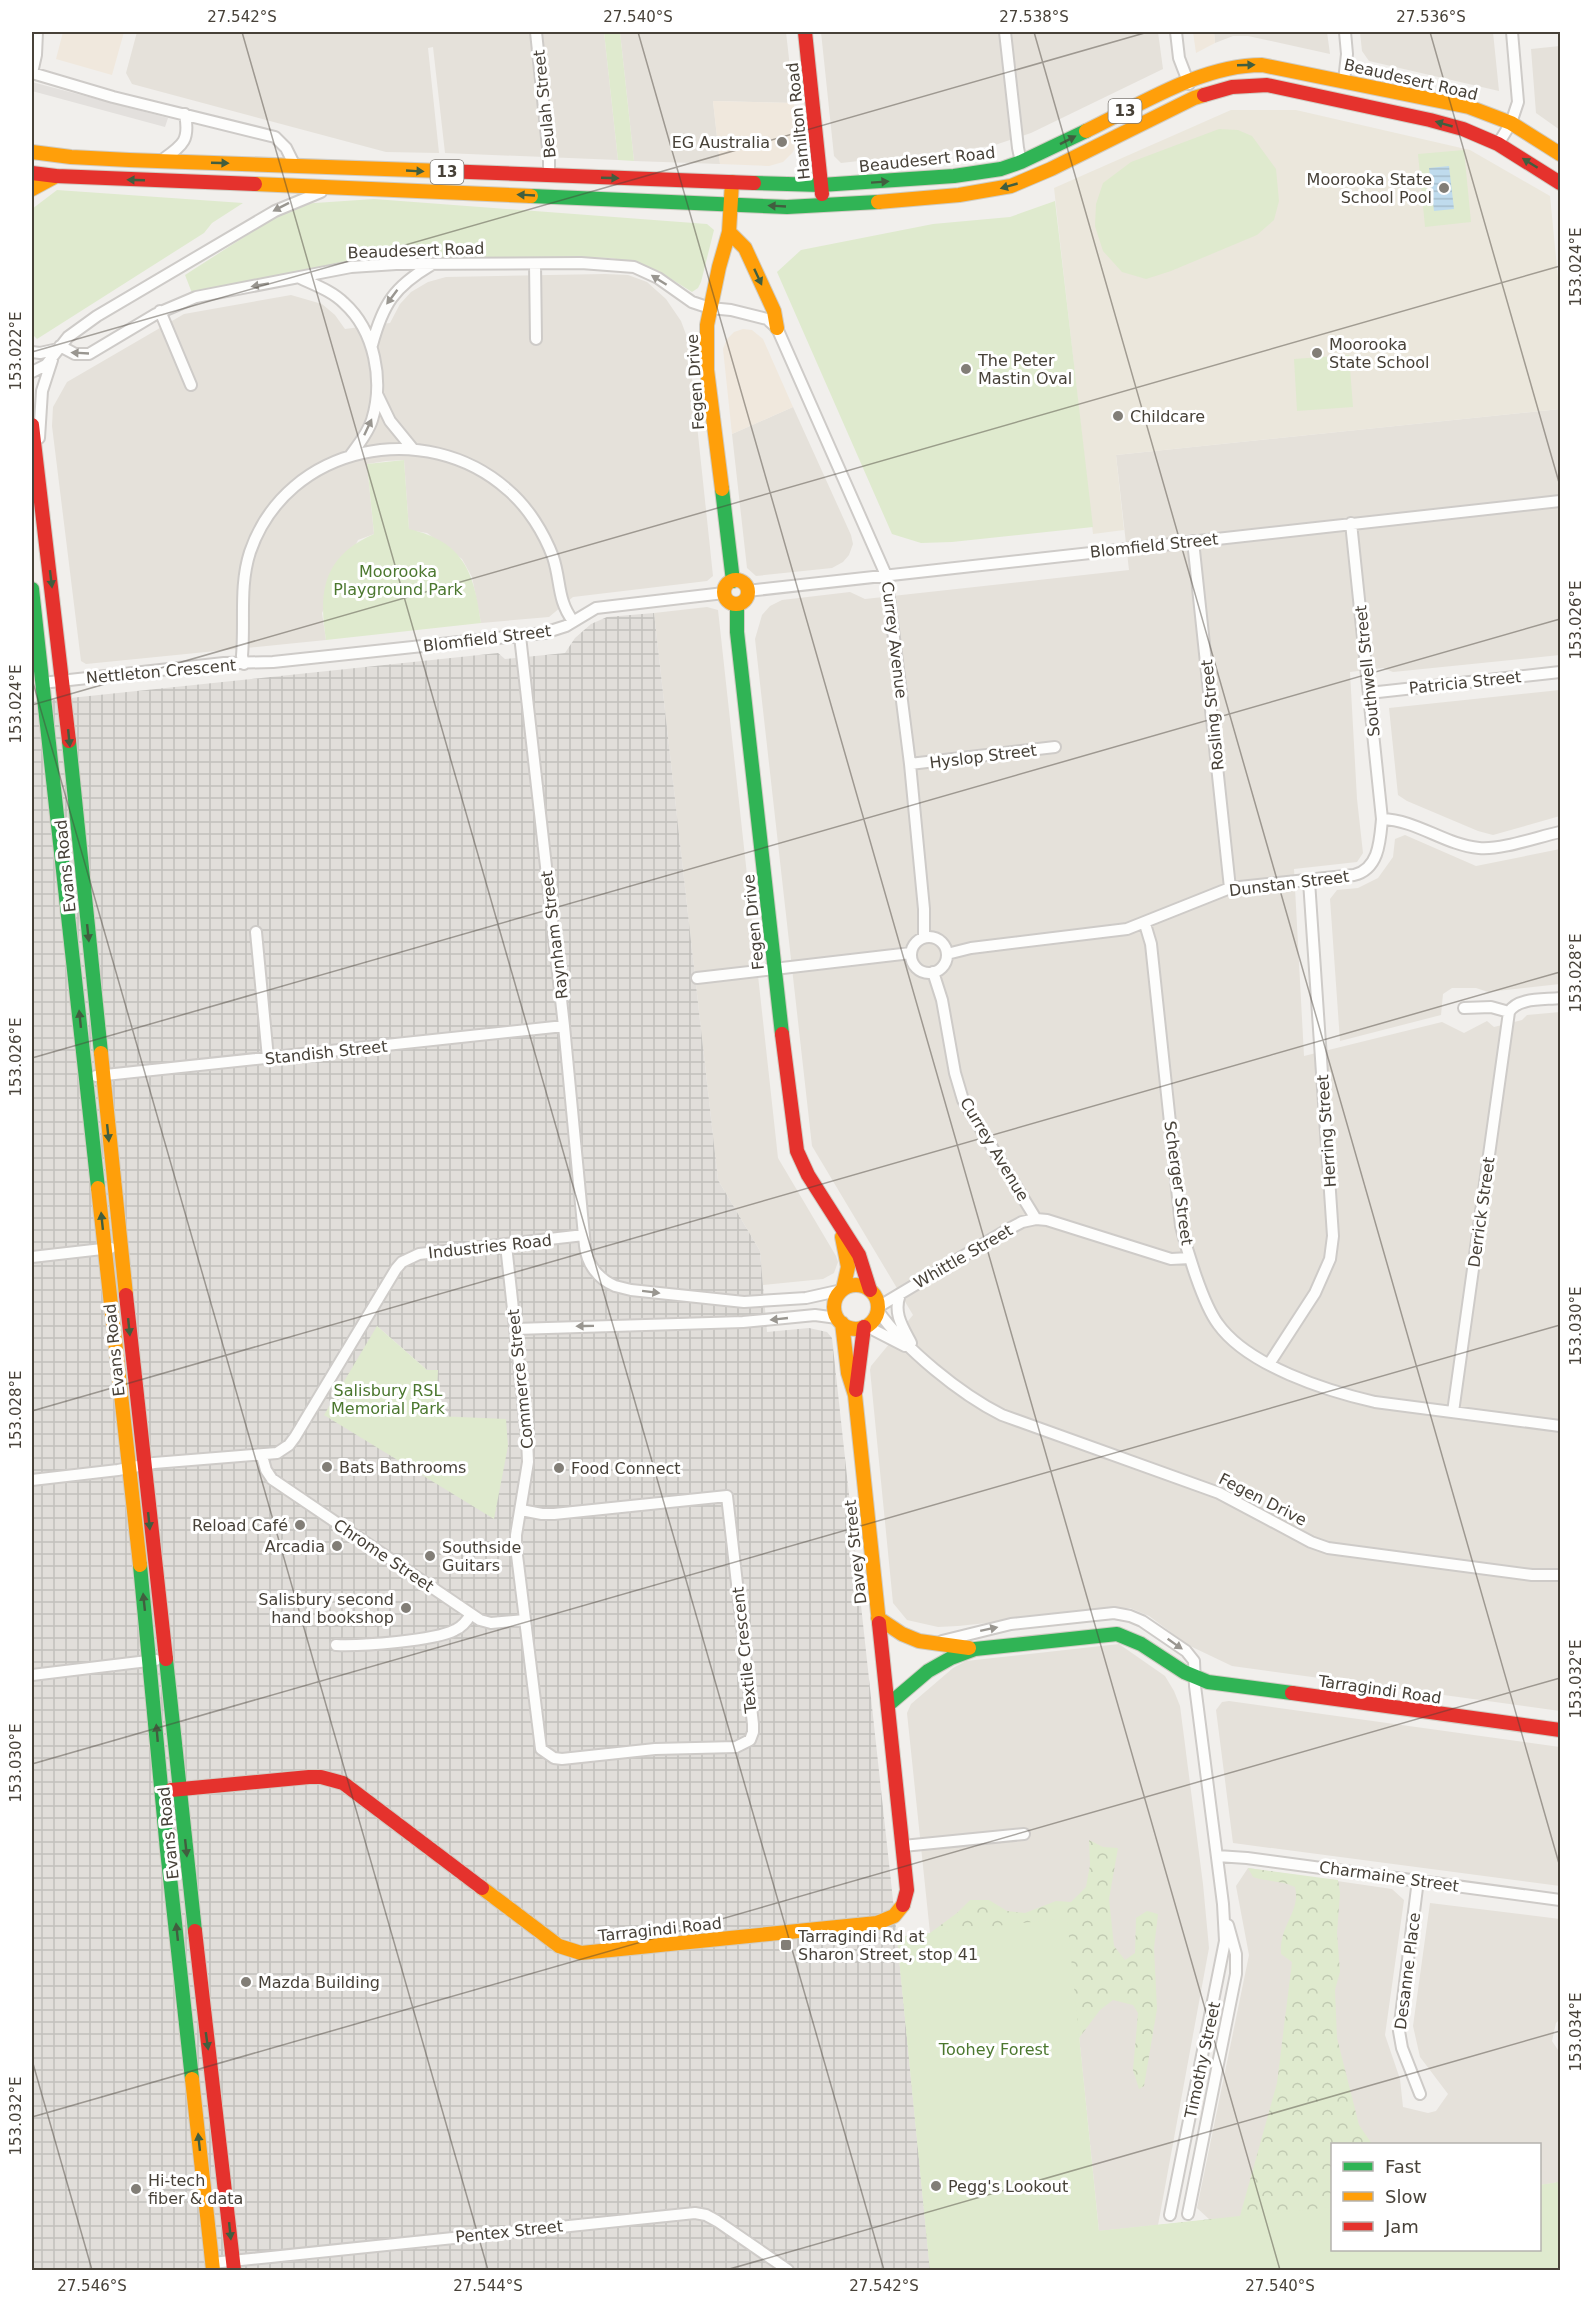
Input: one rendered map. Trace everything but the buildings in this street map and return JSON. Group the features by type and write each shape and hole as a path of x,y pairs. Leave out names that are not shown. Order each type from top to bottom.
{"main road":[{"name":"Hamilton Road","path":"805,32 823,206"},
{"name":"Beaudesert Road","path":"38,153 296,166 821,185 954,176 1001,169 1021,162 1187,80 1223,68 1251,65 1273,67 1469,107 1511,123 1560,154"},
{"name":"13","path":"32,173 56,176 823,206 959,195 1011,186 1043,173 1194,98 1214,91 1250,85 1284,88 1464,129 1498,144 1560,183"},
{"path":"32,143 38,153"},
{"path":"32,189 56,176"},
{"name":"Fegen Drive","path":"732,182 729,232 707,325 707,370 733,581"},
{"path":"729,232 745,248 774,310 777,328"},
{"name":"Evans Road","path":"32,425 63,680 143,1464 181,1789 203,2010 234,2266"},
{"path":"733,581 744,583 747,591 745,599 737,604 729,601 724,593 727,585 733,581"},
{"name":"Evans Road","path":"32,590 150,1660 213,2267"},
{"name":"Fegen Drive","path":"737,604 738,632 775,970 797,1151 808,1176 860,1258 870,1290"},
{"name":"Fegen Drive","path":"839,1225 848,1264 842,1290"},
{"path":"856,1285 870,1290 877,1299 878,1309 872,1322 865,1327 852,1328 840,1321 834,1304 842,1290 856,1285"},
{"name":"Davey Street","path":"840,1321 848,1372 855,1395 888,1705"},
{"name":"Davey Street","path":"855,1395 865,1327"},
{"name":"Tarragindi Road","path":"878,1618 896,1630 928,1642 975,1649"},
{"name":"Tarragindi Road","path":"162,1791 309,1777 332,1779 343,1783 559,1946 581,1953 883,1922 896,1914 907,1898 888,1705 946,1659 975,1649 1118,1634 1136,1641 1182,1672 1195,1678 1220,1684 1560,1730"},
{"path":"928,1642 930,1654 928,1671"}],"street":[{"path":"37,32 32,73 113,97 280,140 296,166"},
{"name":"Beulah Street","path":"536,32 549,176"},
{"path":"1005,32 1017,148 1021,162"},
{"path":"1176,32 1179,58 1194,98"},
{"path":"1344,81 1347,54 1345,32"},
{"path":"1498,144 1517,111 1519,93 1513,32"},
{"path":"162,160 184,142 187,131 185,114"},
{"path":"32,372 41,368 78,328 283,206 336,187"},
{"name":"Beaudesert Road","path":"57,350 87,355 160,311 196,297 365,266 608,263 634,267 658,278 692,302 710,308"},
{"path":"372,345 383,309 389,299 402,284 432,264"},
{"path":"534,264 536,339"},
{"path":"300,278 343,301 358,319 372,345 377,394 371,422 350,456"},
{"path":"710,308 731,310 767,319 777,328"},
{"path":"160,311 191,385"},
{"name":"Currey Avenue","path":"777,328 886,575 910,764 924,909 924,937"},
{"path":"32,352 57,350"},
{"path":"38,473 41,398 57,350"},
{"path":"377,394 390,421 412,448"},
{"name":"Nettleton Crescent","path":"42,683 224,663 244,664 242,656 243,585 250,552 257,537 276,506 301,482 330,464 368,451 412,448 447,454 481,469 509,490 534,519 552,557 562,603 573,621"},
{"name":"Blomfield Street","path":"747,591 1560,501"},
{"name":"Southwell Street","path":"1351,523 1382,819"},
{"name":"Rosling Street","path":"1193,541 1230,888"},
{"name":"Blomfield Street","path":"244,664 520,636 555,630 590,610 605,606 724,593"},
{"name":"Raynham Street","path":"520,636 564,1026 584,1235"},
{"name":"Patricia Street","path":"1369,693 1560,672"},
{"name":"Hyslop Street","path":"910,764 1055,747"},
{"path":"1382,819 1408,822 1465,845 1480,848 1560,832"},
{"name":"Dunstan Street","path":"947,954 971,948 1110,932 1144,924 1230,888 1309,881 1364,873 1376,856 1382,819"},
{"name":"Herring Street","path":"1269,1364 1316,1293 1330,1259 1333,1236 1309,881"},
{"name":"Scherger Street","path":"1144,924 1151,944 1180,1219 1190,1258 1216,1322 1234,1341 1269,1364 1303,1381 1346,1395 1375,1402 1560,1426"},
{"path":"256,932 268,1058"},
{"path":"924,937 932,937 942,942 947,954 943,966 933,972 918,969 911,954 914,945 924,937"},
{"path":"697,978 911,954"},
{"name":"Currey Avenue","path":"933,972 942,1000 955,1073 963,1100 1036,1219"},
{"path":"1464,1008 1491,1007 1509,1012 1512,1007 1521,1002 1560,998"},
{"name":"Derrick Street","path":"1453,1412 1509,1012"},
{"name":"Standish Street","path":"87,1077 564,1026"},
{"path":"1036,1219 1062,1223 1171,1259 1190,1258"},
{"name":"Whittle Street","path":"878,1309 1007,1230 1022,1222 1036,1219"},
{"path":"584,1235 590,1263 605,1281 631,1290 744,1302 806,1298 842,1290"},
{"name":"Industries Road","path":"32,1480 129,1468 143,1464 277,1453 289,1445 402,1262 419,1254 584,1235"},
{"name":"Commerce Street","path":"506,1245 527,1438 528,1462 516,1547 525,1620"},
{"path":"32,1257 120,1247"},
{"path":"900,1294 896,1307 898,1317 914,1351"},
{"name":"Fegen Drive","path":"878,1309 914,1351 974,1399 1002,1415 1219,1493 1311,1542 1328,1548 1532,1575 1560,1575"},
{"path":"514,1329 757,1321 815,1315 840,1321"},
{"name":"Fegen Drive","path":"865,1327 914,1351"},
{"name":"Chrome Street","path":"262,1456 266,1470 272,1479 480,1620 491,1623 525,1620"},
{"name":"Textile Crescent","path":"521,1510 554,1514 727,1496 753,1725 750,1740 736,1747 701,1750 655,1749 562,1758 547,1755 539,1743 525,1620"},
{"path":"336,1645 355,1645 441,1635 458,1629 471,1614"},
{"path":"928,1642 1011,1624 1105,1614 1124,1615 1142,1621 1186,1651 1194,1661 1195,1678"},
{"path":"32,1675 165,1659"},
{"name":"Timothy Street","path":"1170,2215 1225,1941 1223,1905 1195,1678"},
{"path":"903,1846 1024,1834"},
{"name":"Charmaine Street","path":"1217,1856 1247,1858 1560,1900"},
{"name":"Desanne Place","path":"1418,1880 1399,2031 1402,2048 1420,2094"},
{"name":"Timothy Street","path":"1188,2214 1237,1967 1235,1947 1223,1905"},
{"name":"Pentex Street","path":"213,2267 695,2213 706,2215 717,2221 788,2271"}],"shaded area":[{"path":"63,32 124,32 112,75 56,59"},
{"path":"137,32 604,32 618,160 445,153 433,47 428,48 439,153 386,152 132,84 126,73"},
{"path":"620,32 786,32 794,103 713,101 720,164 634,161"},
{"path":"821,32 1158,32 1163,69 1031,133 992,146 841,163 834,156"},
{"path":"1193,32 1214,32 1215,43 1196,53"},
{"path":"1214,32 1327,32 1330,54 1248,36 1233,36 1215,43"},
{"path":"1360,32 1493,32 1499,91 1369,61 1362,51"},
{"path":"1560,46 1560,130 1536,113 1531,49"},
{"path":"32,82 168,118 165,127 32,91"},
{"path":"713,101 794,103 797,141 793,152 783,162 769,166 720,164"},
{"name":"Moorooka State School","path":"1231,110 1296,110 1470,150 1550,196 1560,298 1560,409 1116,455 1124,530 1093,534 1054,188"},
{"path":"628,275 647,282 666,299 681,321 688,340 713,576 707,581 573,597 549,617 481,623 472,577 462,559 427,533 409,530 404,460 386,461 367,464 374,534 358,540 322,613 326,640 86,664 81,661 52,426 53,407 67,382 184,314 291,295 322,304 335,315 345,329 390,323 400,304 411,292 428,282 446,277"},
{"path":"743,329 752,330 763,339 793,407 732,434 723,349 727,339 734,332"},
{"path":"793,407 853,544 849,555 843,562 832,568 756,576 747,568 732,434"},
{"path":"1560,409 1560,655 1393,672 1383,668 1350,672 1357,799 1363,853 1357,862 1294,869 1304,1056 1442,1022 1464,1033 1487,1021 1494,1027 1522,1020 1527,1015 1560,1012 1560,1568 1558,1586 1560,1711 1232,1666 1188,1645 1149,1616 1130,1608 958,1626 938,1627 907,1620 893,1603 870,1370 913,1315 812,1146 755,639 762,615 770,606 782,600 850,592 865,599 1129,570 1116,455"},
{"path":"707,607 718,610 778,1158 836,1256 838,1262 834,1273 823,1279 763,1285 760,1251 718,1180 654,613"},
{"path":"654,613 718,1180 760,1251 767,1332 809,1328 827,1332 832,1338 897,1937 930,2270 32,2270 32,702 498,653 505,659 565,653 575,638 591,624 607,617","holes":["377,1326 427,1370 436,1416"]},
{"path":"1560,690 1560,816 1493,835 1478,831 1398,795 1389,708"},
{"path":"1405,835 1476,866 1560,849 1560,984 1488,992 1476,988 1452,988 1443,994 1441,1015 1340,1041 1330,899 1337,890 1358,888 1378,878 1393,857 1395,839"},
{"path":"1119,1644 1165,1676 1180,1706 1209,1948 1158,2225 1099,2231 1067,1919 930,1933 907,1713 911,1704 953,1668 966,1661"},
{"path":"1229,1701 1560,1747 1560,1886 1233,1843 1216,1710 1222,1702"},
{"path":"1248,1868 1392,1889 1404,1900 1385,2035 1400,2079 1403,2107 1428,2113 1436,2111 1448,2094 1420,2057 1413,2026 1430,1903 1560,1919 1560,2019 1556,2023 1552,2041 1560,2053 1560,2182 1541,2185 1541,2143 1331,2143 1331,2207 1210,2220 1197,2208 1249,1955 1236,1886"}],"green space":[{"path":"604,32 620,32 634,161 618,160"},
{"path":"1219,129 1238,130 1252,136 1276,169 1279,201 1274,220 1257,235 1171,271 1146,279 1122,272 1103,251 1095,226 1096,204 1103,183 1131,162"},
{"name":"Moorooka State School Pool","path":"1464,150 1471,222 1425,227 1418,154"},
{"path":"57,190 243,203 212,223 204,233 37,339 33,335 32,322 32,209"},
{"path":"374,199 707,224 714,230 701,282 692,292 660,272 636,263 611,258 573,257 359,261 192,293 185,275 269,221 300,204"},
{"path":"1055,201 1093,527 952,542 921,543 892,534 777,272 801,250 933,224 1010,217"},
{"path":"1349,355 1353,407 1297,411 1294,359"},
{"name":"Moorooka Playground Park","path":"404,460 409,529 442,542 463,562 475,589 481,623 326,640 323,605 328,576 344,553 374,534 367,464"},
{"name":"Salisbury RSL Memorial Park","path":"377,1326 427,1370 438,1370 436,1416 506,1419 508,1446 494,1519 324,1415"},
{"name":"Toohey Forest","path":"1089,1840 1103,1847 1118,1848 1109,1899 1114,1946 1125,1960 1135,1953 1136,1918 1147,1911 1158,1914 1154,1948 1157,2009 1144,2086 1139,2089 1133,2070 1138,2013 1133,2005 1113,2000 1100,2010 1079,2038 1098,2231 1240,2216 1277,2083 1292,1962 1281,1954 1281,1944 1293,1912 1296,1896 1295,1887 1253,1877 1248,1868 1338,1880 1340,1893 1337,1933 1340,1972 1335,1990 1337,2038 1359,2125 1371,2143 1331,2143 1331,2251 1541,2251 1541,2185 1560,2182 1560,2270 930,2270 897,1937 930,1933 970,1900 989,1900 1007,1911 1025,1913 1056,1901 1071,1902 1086,1887 1090,1865"},
{"name":"Toohey Forest","path":"1067,1918 1099,2231 1331,2207 1331,2251 1541,2251 1541,2185 1560,2182 1560,2270 930,2270 897,1937"}],"water":[{"path":"1449,166 1454,209 1434,211 1429,168"}],"traffic: fast":[{"path":"754,183 821,185 954,176 1001,169 1086,131"},
{"path":"531,196 787,207 878,202"},
{"path":"722,489 733,581"},
{"path":"32,589 98,1188"},
{"path":"737,604 737,632 782,1034"},
{"path":"69,741 101,1053"},
{"path":"140,1565 167,1850 192,2079"},
{"path":"888,1705 928,1671 951,1658 975,1649 1117,1634 1141,1644 1184,1672 1208,1682 1292,1693"},
{"path":"166,1659 195,1931"}],"traffic: slow":[{"path":"1086,131 1171,88 1194,79 1239,67 1262,65 1469,107 1511,123 1560,154"},
{"path":"878,202 959,195 1011,186 1204,95"},
{"path":"32,152 129,160 443,171"},
{"path":"32,189 56,176"},
{"path":"722,489 707,370 707,325 729,232 732,182"},
{"path":"255,184 531,196"},
{"path":"729,232 745,248 774,311 777,328"},
{"path":"736,580 744,584 748,592 744,600 736,604 728,600 724,592 728,584 736,580"},
{"path":"101,1053 126,1295"},
{"path":"98,1188 140,1565"},
{"path":"842,1237 848,1267 843,1289"},
{"path":"856,1285 871,1292 878,1307 871,1322 856,1329 841,1322 834,1307 841,1292 856,1285"},
{"path":"842,1323 848,1373 855,1395 879,1623"},
{"path":"878,1618 902,1634 919,1641 969,1648"},
{"path":"482,1888 559,1946 581,1953 877,1923 894,1916 903,1905"},
{"path":"192,2079 213,2270"}],"traffic: jam":[{"path":"805,32 822,194"},
{"path":"1204,95 1232,87 1267,85 1430,120 1463,129 1498,144 1560,183"},
{"path":"443,171 754,183"},
{"path":"32,173 56,176 255,184"},
{"path":"32,425 69,741"},
{"path":"782,1034 797,1151 808,1175 859,1255 870,1290"},
{"path":"126,1295 166,1659"},
{"path":"856,1390 864,1327"},
{"path":"879,1623 907,1890 903,1905"},
{"path":"1292,1693 1560,1730"},
{"path":"171,1790 309,1777 321,1777 343,1783 482,1888"},
{"path":"195,1931 234,2270"}],"place":[{"name":"EG Australia","path":"782,142"},
{"name":"Moorooka State School Pool","path":"1444,188"},
{"name":"Moorooka State School","path":"1317,353"},
{"name":"The Peter Mastin Oval","path":"966,369"},
{"name":"Childcare","path":"1118,416"},
{"name":"Bats Bathrooms","path":"327,1467"},
{"name":"Food Connect","path":"559,1468"},
{"name":"Reload Café","path":"300,1525"},
{"name":"Arcadia","path":"337,1546"},
{"name":"Southside Guitars","path":"430,1556"},
{"name":"Salisbury second hand bookshop","path":"406,1608"},
{"name":"Tarragindi Rd at Sharon Street, stop 41","path":"786,1945"},
{"name":"Mazda Building","path":"246,1982"},
{"name":"Pegg's Lookout","path":"936,2186"},
{"name":"Hi-tech fiber & data","path":"136,2189"}]}
